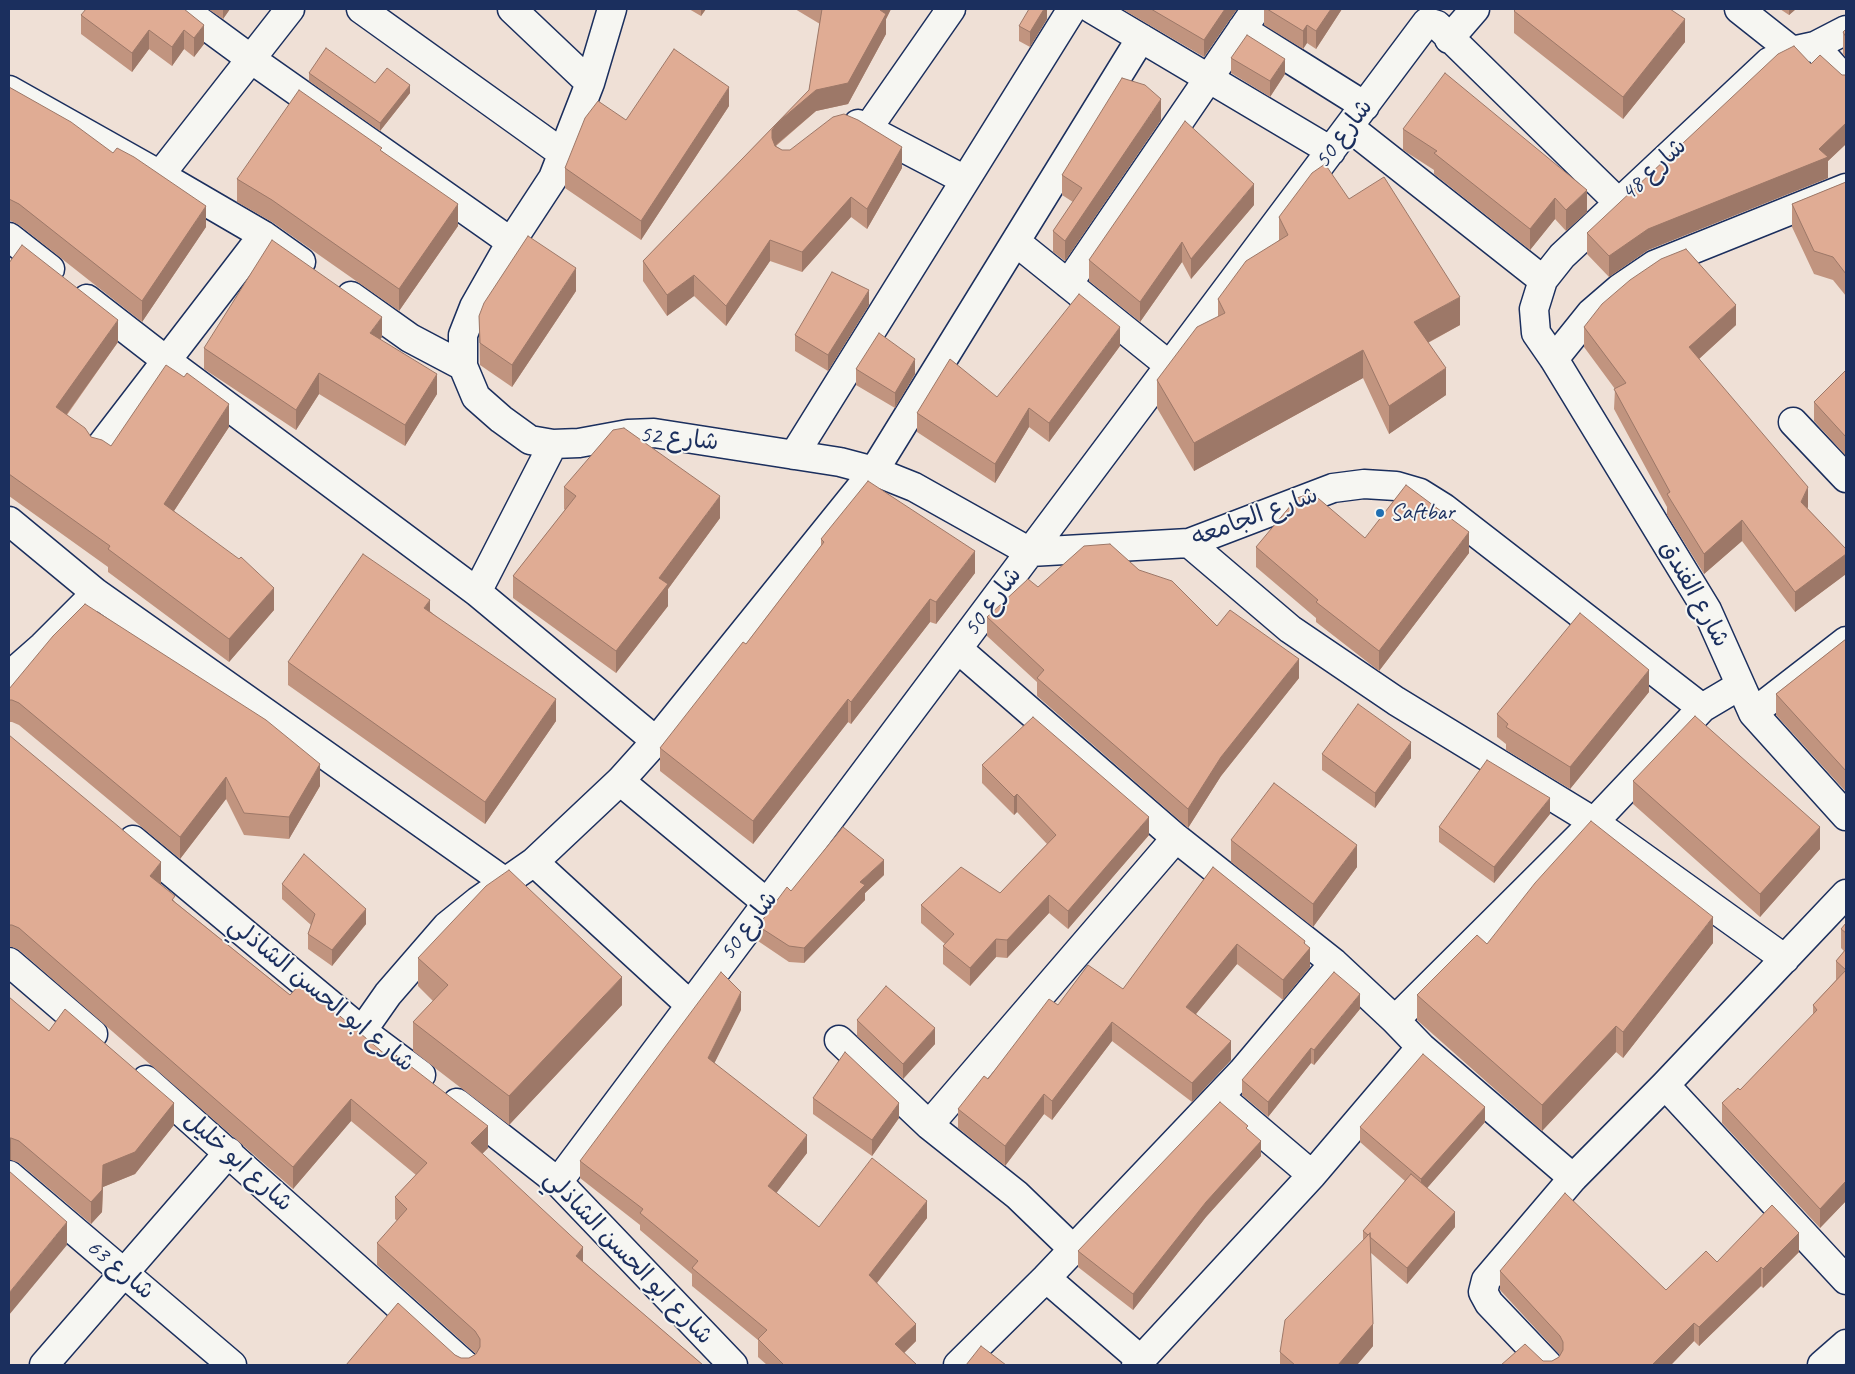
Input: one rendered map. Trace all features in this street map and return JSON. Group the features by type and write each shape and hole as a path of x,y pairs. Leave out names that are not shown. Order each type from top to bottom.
{"street":[{"path":"183,9 511,242"},
{"path":"160,175 290,9"},
{"path":"361,9 562,153"},
{"path":"512,9 590,83"},
{"name":"شارع 52","path":"612,9 590,83 552,178 511,242 474,308 463,336 463,366 476,397 501,419 530,440 553,444 579,444 628,434 654,433 840,462 874,471 914,487 1030,552"},
{"path":"868,128 951,9"},
{"path":"794,455 1072,9"},
{"path":"1092,9 1331,151"},
{"path":"1475,9 1449,39 1619,202"},
{"path":"1739,9 1803,49 1846,81"},
{"path":"1068,284 1249,19 1543,280"},
{"name":"شارع 50","path":"558,1182 1427,22 1437,25 1449,39"},
{"name":"شارع 48","path":"1554,359 1536,334 1534,309 1543,280 1562,256 1770,62 1846,30"},
{"path":"362,1031 388,994 447,926 534,862 620,781 656,741 874,471 1142,38"},
{"path":"10,94 160,175 264,236 410,338 463,366"},
{"path":"836,121 845,119 868,128 965,180"},
{"path":"1554,359 1591,312 1620,288 1654,265 1846,188"},
{"path":"100,447 264,236"},
{"path":"9,237 167,361 477,592 656,741"},
{"path":"1016,242 1170,366"},
{"name":"شارع الفندق","path":"1554,359 1707,610 1731,661 1739,686 1752,713 1846,816"},
{"path":"1793,422 1846,478"},
{"path":"477,592 553,444"},
{"name":"شارع الجامعه","path":"1030,552 1190,543 1333,488 1356,485 1396,486 1420,493 1444,508 1702,708"},
{"path":"14,533 505,882"},
{"path":"1190,543 1290,629 1404,706 1594,822 1785,959"},
{"path":"9,676 43,646 96,593"},
{"path":"1752,713 1846,641"},
{"path":"958,648 1176,838 1334,962 1421,1047 1573,1178"},
{"path":"1395,1020 1594,822 1702,708 1739,686"},
{"path":"620,781 767,903"},
{"name":"شارع ابو الحسن الشاذلي","path":"116,826 362,1031 558,1182 733,1365"},
{"path":"929,1125 1176,838"},
{"path":"534,862 690,1005"},
{"path":"1548,1365 1489,1303 1484,1292 1486,1280 1573,1178 1665,1085 1846,894"},
{"name":"شارع ابو خليل","path":"9,962 228,1152 465,1365"},
{"path":"958,1365 1046,1278 1219,1096 1334,962"},
{"path":"839,1040 929,1125 1017,1196 1073,1249"},
{"path":"1046,1278 1138,1363 1312,1175 1421,1047"},
{"path":"1665,1085 1846,1280"},
{"path":"1219,1096 1312,1175"},
{"path":"45,1365 228,1152"},
{"name":"شارع 63","path":"9,1175 232,1365"},
{"path":"1822,1365 1846,1344"}],"building":[{"path":"86,9 184,9 204,25 194,38 184,30 172,47 149,30 132,53 81,15"},
{"path":"822,9 880,9 886,14 848,83 816,90 777,123 772,130 775,146 782,150 790,150 833,117 844,114 858,120 902,147 867,209 851,197 802,252 770,240 726,306 694,275 667,295 643,261 809,90"},
{"path":"1029,9 1044,9 1030,32 1019,26"},
{"path":"1151,9 1225,9 1204,40"},
{"path":"1267,9 1331,9 1316,31 1307,25 1303,31"},
{"path":"1516,9 1670,9 1685,19 1623,97 1514,11"},
{"path":"1247,35 1285,59 1270,81 1231,58"},
{"path":"1794,46 1811,64 1820,55 1842,75 1846,75 1846,123 1819,149 1828,157 1648,229 1609,256 1587,233 1778,54"},
{"path":"326,48 375,83 387,68 410,85 380,123 309,73"},
{"path":"674,49 729,87 641,221 565,168 585,118 598,101 626,120"},
{"path":"1445,73 1587,190 1566,210 1555,198 1530,229 1434,153 1437,151 1403,129"},
{"path":"1122,78 1145,85 1161,99 1065,241 1053,231 1082,188 1062,175"},
{"path":"9,87 71,122 113,153 117,148 134,157 206,206 142,301 19,204 9,199"},
{"path":"299,90 382,148 380,150 458,204 399,289 272,200 237,179"},
{"path":"1185,121 1254,184 1191,259 1182,242 1140,302 1089,260"},
{"path":"1325,164 1349,199 1384,177 1460,297 1414,322 1446,368 1389,406 1363,350 1194,443 1157,380 1197,327 1225,313 1218,299 1246,261 1288,235 1279,217 1312,173"},
{"path":"1846,182 1846,274 1833,257 1814,251 1792,204"},
{"path":"528,236 576,268 512,365 480,343 479,316 484,303"},
{"path":"272,240 382,317 370,333 437,374 405,425 319,373 296,410 204,348"},
{"path":"22,245 118,320 56,407 85,428 91,437 102,440 111,446 166,365 184,377 187,373 229,404 164,504 239,559 241,557 274,588 229,639 108,549 110,546 9,474 9,263"},
{"path":"1686,249 1736,305 1689,347 1808,487 1801,502 1846,549 1846,554 1795,592 1742,520 1704,554 1667,494 1670,492 1614,389 1626,383 1584,327 1602,304 1630,280 1661,259"},
{"path":"832,272 869,290 828,355 795,335"},
{"path":"1079,294 1120,327 1049,423 1029,408 995,464 917,413 950,359 997,397"},
{"path":"879,333 915,359 895,393 856,369"},
{"path":"1846,370 1846,437 1814,402"},
{"path":"624,428 720,496 659,578 668,584 616,651 513,576 576,496 564,487 613,430"},
{"path":"868,481 975,551 936,602 930,599 851,702 848,699 753,821 660,748 743,642 746,644 824,542 821,539"},
{"path":"1406,485 1469,532 1379,651 1316,602 1318,600 1256,547 1297,498 1312,493 1365,538"},
{"path":"1110,544 1139,570 1172,581 1217,626 1230,610 1299,659 1221,757 1188,809 1037,678 1044,670 987,617 1028,579 1038,587 1084,546"},
{"path":"363,554 430,600 424,608 556,699 485,802 288,662"},
{"path":"85,604 266,720 320,764 289,817 244,813 226,777 180,837 19,703 9,700 9,689 53,636"},
{"path":"1580,613 1649,670 1570,767 1506,727 1508,724 1497,714"},
{"path":"1846,639 1846,771 1776,694"},
{"path":"1358,704 1411,742 1375,793 1322,754"},
{"path":"1695,716 1820,827 1760,894 1633,781"},
{"path":"1033,717 1149,817 1068,911 1049,895 1007,940 996,939 970,968 943,946 954,934 921,905 961,867 1000,893 1056,835 1017,794 1014,797 982,765"},
{"path":"9,735 161,862 150,876 175,896 172,900 290,995 301,983 387,1056 392,1052 488,1126 471,1143 583,1247 576,1256 703,1365 346,1365 398,1303 455,1355 461,1358 469,1358 476,1354 480,1347 480,1339 475,1331 377,1243 407,1209 395,1197 427,1163 351,1099 293,1167 19,928 9,925"},
{"path":"1487,760 1550,798 1494,867 1439,827"},
{"path":"1274,783 1357,845 1313,904 1231,840"},
{"path":"1591,821 1713,917 1623,1032 1616,1026 1542,1105 1417,995 1477,935 1487,944 1535,883"},
{"path":"843,827 884,860 860,882 865,885 804,948 789,946 758,926 787,887 791,891"},
{"path":"304,854 366,909 332,950 308,934 315,914 282,884"},
{"path":"1213,867 1305,941 1304,943 1310,948 1283,980 1237,944 1186,1007 1231,1041 1192,1083 1112,1022 1052,1101 1044,1094 1005,1146 958,1109 984,1076 988,1079 1049,999 1058,1005 1088,965 1123,989"},
{"path":"509,870 622,977 509,1096 413,1022 448,985 418,958 486,886"},
{"path":"1846,923 1846,933 1841,929"},
{"path":"1846,949 1846,970 1836,961"},
{"path":"1846,970 1846,1184 1845,1182 1820,1209 1722,1103 1738,1088 1740,1090 1817,1010 1813,1005"},
{"path":"721,972 741,992 708,1058 807,1135 768,1186 819,1227 872,1158 927,1201 869,1275 916,1324 895,1344 917,1365 784,1365 758,1339 767,1330 692,1268 698,1261 640,1213 643,1209 580,1161"},
{"path":"1334,972 1360,994 1314,1050 1311,1048 1268,1102 1242,1080"},
{"path":"886,986 935,1028 903,1064 857,1020"},
{"path":"9,997 49,1031 65,1009 174,1103 135,1152 103,1165 102,1190 91,1202 19,1141 9,1138"},
{"path":"845,1052 899,1103 872,1140 813,1098"},
{"path":"1423,1054 1485,1107 1421,1179 1360,1127"},
{"path":"1220,1102 1248,1126 1246,1128 1261,1141 1206,1202 1133,1294 1078,1251"},
{"path":"9,1171 67,1222 9,1293"},
{"path":"1411,1174 1455,1212 1407,1268 1370,1237 1370,1233 1368,1235 1363,1231"},
{"path":"1565,1193 1666,1290 1706,1251 1717,1262 1772,1205 1799,1233 1763,1269 1761,1267 1699,1327 1694,1323 1652,1365 1501,1365 1525,1344 1543,1361 1552,1361 1559,1357 1563,1350 1563,1342 1560,1336 1500,1271"},
{"path":"1370,1233 1373,1324 1338,1365 1295,1365 1280,1352 1285,1320"},
{"path":"981,1346 1006,1365 966,1365"}],"place":[{"name":"Saftbar","path":"1380,513"}]}
